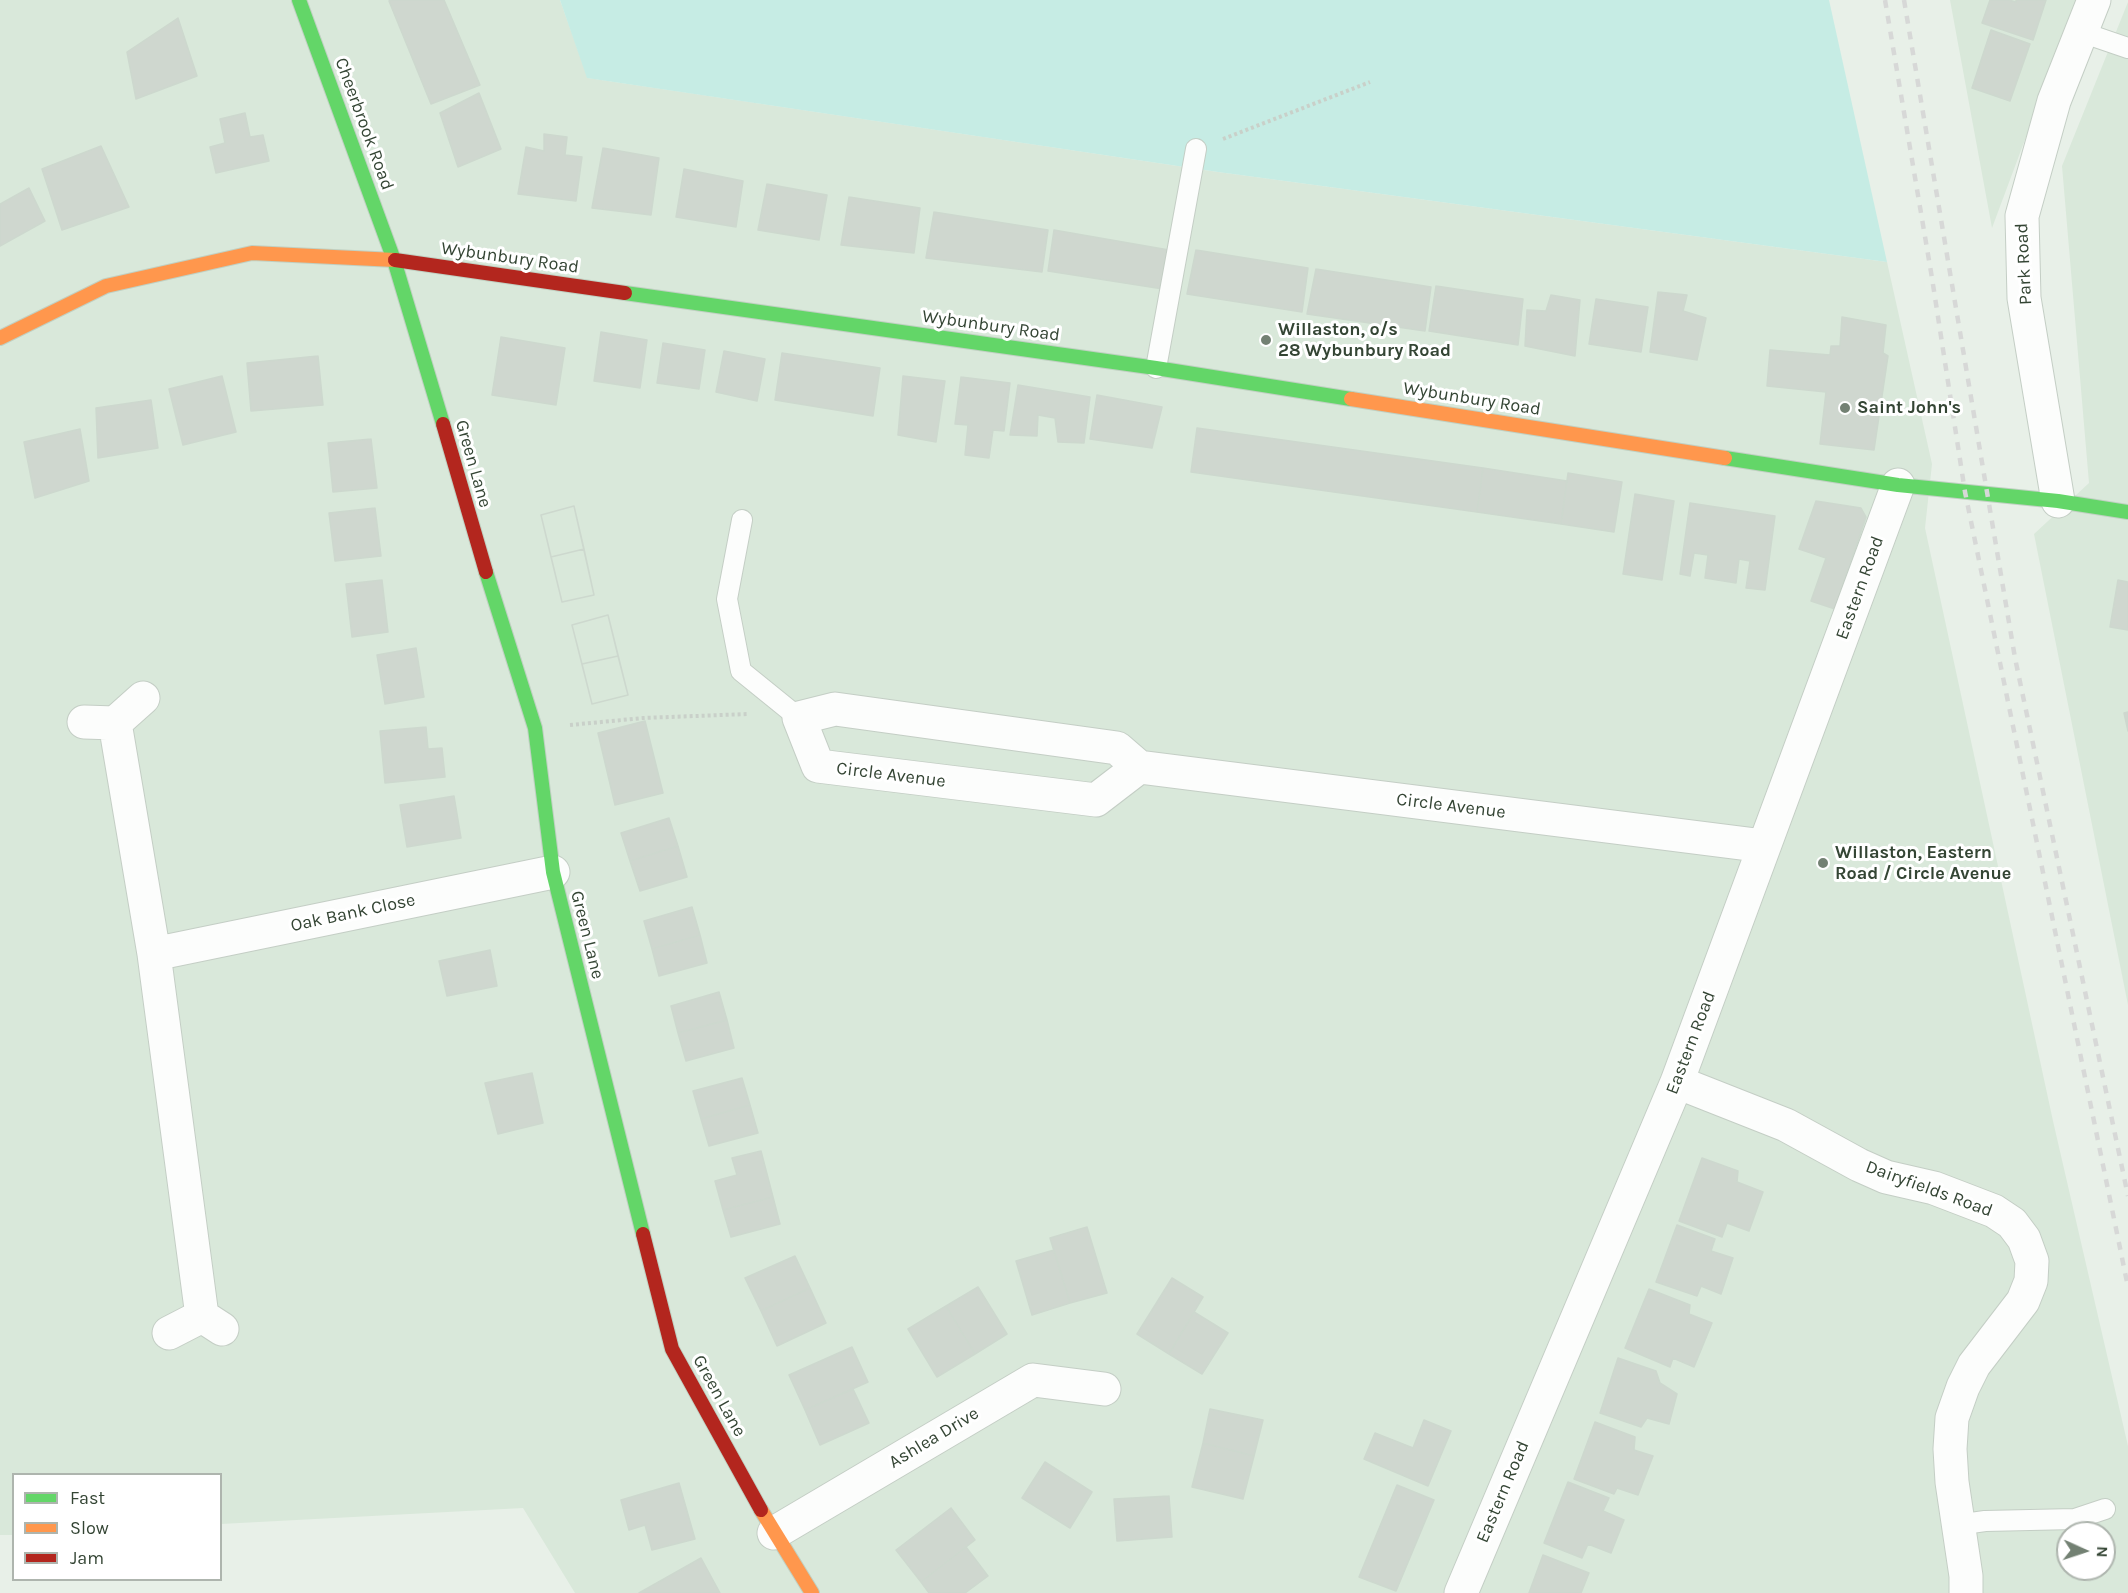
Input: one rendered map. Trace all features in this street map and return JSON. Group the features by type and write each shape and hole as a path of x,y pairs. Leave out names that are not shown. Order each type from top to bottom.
{"street":[{"name":"Park Road","path":"2058,501 2024,298 2022,216 2054,101 2094,0"},
{"name":"Cheerbrook Road","path":"308,5 394,260"},
{"name":"Wybunbury Road","path":"0,338 106,286 252,253 394,260 1156,368 1898,484 2058,501 2128,512"},
{"name":"Green Lane","path":"394,260 504,632 535,728 553,872 672,1349 774,1533 812,1593"},
{"name":"Eastern Road","path":"1461,1593 1677,1082 1898,484"},
{"path":"143,698 100,723 154,954 212,1322 169,1333"},
{"path":"799,718 835,709 1118,748 1139,766"},
{"name":"Circle Avenue","path":"799,718 818,766 1096,800 1139,766 1764,846"},
{"name":"Oak Bank Close","path":"154,954 553,872"},
{"name":"Dairyfields Road","path":"1677,1082 1786,1125 1859,1165 1886,1177 1934,1188 1994,1211 2012,1223 2024,1239 2032,1261 2031,1281 2023,1301 1974,1365 1963,1387 1953,1418 1950,1449 1957,1525 1966,1576 1966,1593"},
{"name":"Ashlea Drive","path":"774,1533 1033,1380 1104,1389"}],"lane":[{"path":"2081,32 2128,48"},
{"path":"1156,368 1196,149"},
{"path":"742,520 727,599 741,671 799,718"},
{"path":"1957,1525 1985,1521 2075,1519 2105,1509"}],"path":[{"path":"1196,149 1370,82"},
{"path":"535,728 643,718 745,714 799,718"}],"shaded area":[{"path":"0,0 560,0 588,78 1218,172 1887,262 1932,464 1925,528 2053,1121 2128,1446 2128,1593 575,1593 523,1508 222,1524 222,1473 12,1473 12,1535 0,1535"},
{"path":"560,0 1829,0 1887,262 1218,172 587,78"},
{"path":"1950,0 2077,0 1992,228"},
{"path":"2128,2 2128,1005 2034,534 2089,483 2062,166"}],"building":[{"path":"444,0 480,85 431,104 389,1"},
{"path":"1990,0 2016,2 2016,0 2046,0 2033,40 1982,23"},
{"path":"178,18 197,76 136,99 127,52"},
{"path":"1991,30 2030,44 2010,101 1972,88"},
{"path":"479,93 501,149 458,167 440,113"},
{"path":"245,113 250,137 263,135 269,161 216,173 210,147 225,143 220,119"},
{"path":"544,134 567,137 565,155 582,157 576,201 518,194 526,147 544,151"},
{"path":"101,146 129,207 62,230 42,169"},
{"path":"603,148 659,158 651,215 592,208"},
{"path":"684,169 743,181 736,227 676,217"},
{"path":"767,184 827,195 819,240 758,230"},
{"path":"29,188 45,221 0,246 0,204"},
{"path":"849,197 920,208 914,253 841,245"},
{"path":"934,212 1048,230 1042,272 926,258"},
{"path":"1054,230 1169,250 1163,289 1048,271"},
{"path":"1196,250 1308,268 1302,312 1187,294"},
{"path":"1316,269 1431,287 1425,331 1307,314"},
{"path":"1436,286 1523,299 1518,345 1429,331"},
{"path":"1658,292 1687,295 1683,311 1706,318 1697,360 1650,352"},
{"path":"1551,295 1580,300 1575,356 1525,346 1527,310 1546,311"},
{"path":"1596,299 1648,307 1641,352 1589,344"},
{"path":"1842,317 1886,325 1883,353 1888,356 1874,450 1820,444 1826,392 1767,386 1770,350 1830,355 1831,346 1840,346"},
{"path":"601,332 647,340 640,388 594,381"},
{"path":"501,337 565,348 556,405 492,395"},
{"path":"663,343 705,350 699,389 657,383"},
{"path":"724,351 765,359 757,401 716,392"},
{"path":"782,353 880,368 873,416 775,400"},
{"path":"318,356 323,405 251,411 247,363"},
{"path":"222,376 236,432 183,445 169,389"},
{"path":"903,376 945,381 936,442 898,435"},
{"path":"961,377 1010,383 1004,431 993,430 989,458 965,455 968,425 955,424"},
{"path":"1018,385 1090,397 1084,443 1058,442 1055,418 1038,415 1037,436 1010,435"},
{"path":"1097,395 1162,407 1152,448 1090,439"},
{"path":"151,400 158,448 98,458 96,408"},
{"path":"1197,428 1483,468 1477,512 1191,472"},
{"path":"80,429 89,481 35,498 24,442"},
{"path":"371,439 377,488 333,492 328,443"},
{"path":"1483,468 1567,481 1561,524 1477,512"},
{"path":"1568,473 1622,482 1614,532 1561,524"},
{"path":"1635,494 1674,501 1662,580 1623,574"},
{"path":"1816,501 1861,508 1866,517 1835,609 1811,601 1826,558 1799,549"},
{"path":"1690,503 1775,516 1765,590 1746,588 1750,561 1739,559 1736,583 1705,578 1708,555 1694,553 1690,576 1680,574"},
{"path":"574,506 594,595 562,602 541,515"},
{"path":"574,506 584,549 551,557 541,515"},
{"path":"375,508 381,556 335,561 329,513"},
{"path":"584,549 594,595 562,602 551,557"},
{"path":"382,580 388,632 352,637 346,584"},
{"path":"2118,580 2128,582 2128,630 2110,627"},
{"path":"608,615 628,695 592,704 572,625"},
{"path":"608,615 618,656 582,664 572,625"},
{"path":"416,648 424,697 385,704 377,655"},
{"path":"618,656 628,695 592,704 582,664"},
{"path":"2128,712 2128,731 2124,713"},
{"path":"645,721 663,793 615,805 598,733"},
{"path":"426,727 428,749 442,748 445,777 385,783 380,731"},
{"path":"454,796 461,838 407,847 400,805"},
{"path":"669,818 678,846 630,861 621,833"},
{"path":"678,846 687,877 640,891 630,861"},
{"path":"692,907 700,935 652,949 644,921"},
{"path":"700,935 707,963 659,976 652,949"},
{"path":"490,950 497,986 447,996 439,961"},
{"path":"719,992 727,1020 678,1033 671,1006"},
{"path":"727,1020 734,1048 686,1061 678,1033"},
{"path":"532,1073 543,1123 498,1134 485,1083"},
{"path":"742,1078 750,1105 701,1119 693,1091"},
{"path":"750,1105 758,1133 709,1146 701,1119"},
{"path":"761,1151 773,1197 723,1210 715,1181 737,1175 732,1158"},
{"path":"1702,1158 1738,1171 1737,1182 1763,1192 1749,1231 1727,1223 1722,1237 1679,1221"},
{"path":"773,1197 780,1224 731,1237 723,1210"},
{"path":"1677,1225 1715,1239 1711,1251 1733,1258 1721,1294 1701,1286 1697,1296 1656,1282"},
{"path":"1087,1227 1107,1293 1070,1303 1050,1238"},
{"path":"1054,1250 1070,1303 1032,1315 1016,1261"},
{"path":"795,1256 810,1288 761,1311 745,1278"},
{"path":"1172,1278 1203,1297 1169,1354 1137,1334"},
{"path":"978,1287 1007,1334 975,1354 946,1306"},
{"path":"810,1288 826,1323 777,1346 761,1311"},
{"path":"1649,1289 1690,1305 1689,1314 1712,1323 1694,1367 1673,1358 1670,1367 1625,1348"},
{"path":"946,1306 975,1354 937,1377 908,1329"},
{"path":"1194,1312 1228,1333 1202,1374 1169,1354"},
{"path":"852,1347 868,1382 805,1410 789,1375"},
{"path":"1618,1358 1656,1371 1660,1383 1677,1394 1669,1424 1647,1418 1641,1427 1600,1413"},
{"path":"853,1389 869,1423 820,1445 805,1410"},
{"path":"1210,1409 1263,1420 1254,1456 1203,1443"},
{"path":"1424,1420 1451,1431 1428,1486 1364,1459 1375,1433 1413,1448"},
{"path":"1595,1422 1635,1437 1634,1450 1653,1456 1638,1495 1617,1488 1614,1494 1574,1479"},
{"path":"1203,1443 1254,1456 1243,1499 1192,1487"},
{"path":"1045,1462 1092,1492 1070,1528 1022,1498"},
{"path":"1568,1482 1609,1498 1603,1511 1624,1520 1611,1553 1588,1544 1582,1558 1544,1543"},
{"path":"679,1483 695,1539 652,1550 645,1525 629,1530 621,1500"},
{"path":"1397,1485 1434,1500 1396,1591 1359,1577"},
{"path":"1169,1496 1172,1537 1117,1541 1114,1499"},
{"path":"951,1508 975,1540 921,1582 896,1550"},
{"path":"966,1547 988,1576 965,1593 929,1593 921,1582"},
{"path":"1543,1555 1589,1573 1581,1593 1529,1593"},
{"path":"701,1558 720,1593 639,1593"}],"railway":[{"path":"1885,0 1965,492 2128,1287"},
{"path":"1904,0 2015,658 2128,1196"}],"traffic: fast":[{"path":"299,0 394,260 443,424"},
{"path":"625,293 1156,368 1351,399"},
{"path":"1725,458 1898,485 2058,501 2128,512"},
{"path":"486,572 535,728 553,872 643,1234"}],"traffic: slow":[{"path":"0,338 106,286 252,253 395,260"},
{"path":"1351,399 1725,458"},
{"path":"761,1510 812,1593"}],"traffic: jam":[{"path":"395,260 625,293"},
{"path":"443,424 486,572"},
{"path":"643,1234 672,1349 761,1510"}],"place":[{"name":"Willaston, o/s 28 Wybunbury Road","path":"1266,340"},
{"name":"Saint John's","path":"1845,408"},
{"name":"Willaston, Eastern Road / Circle Avenue","path":"1823,863"}]}
